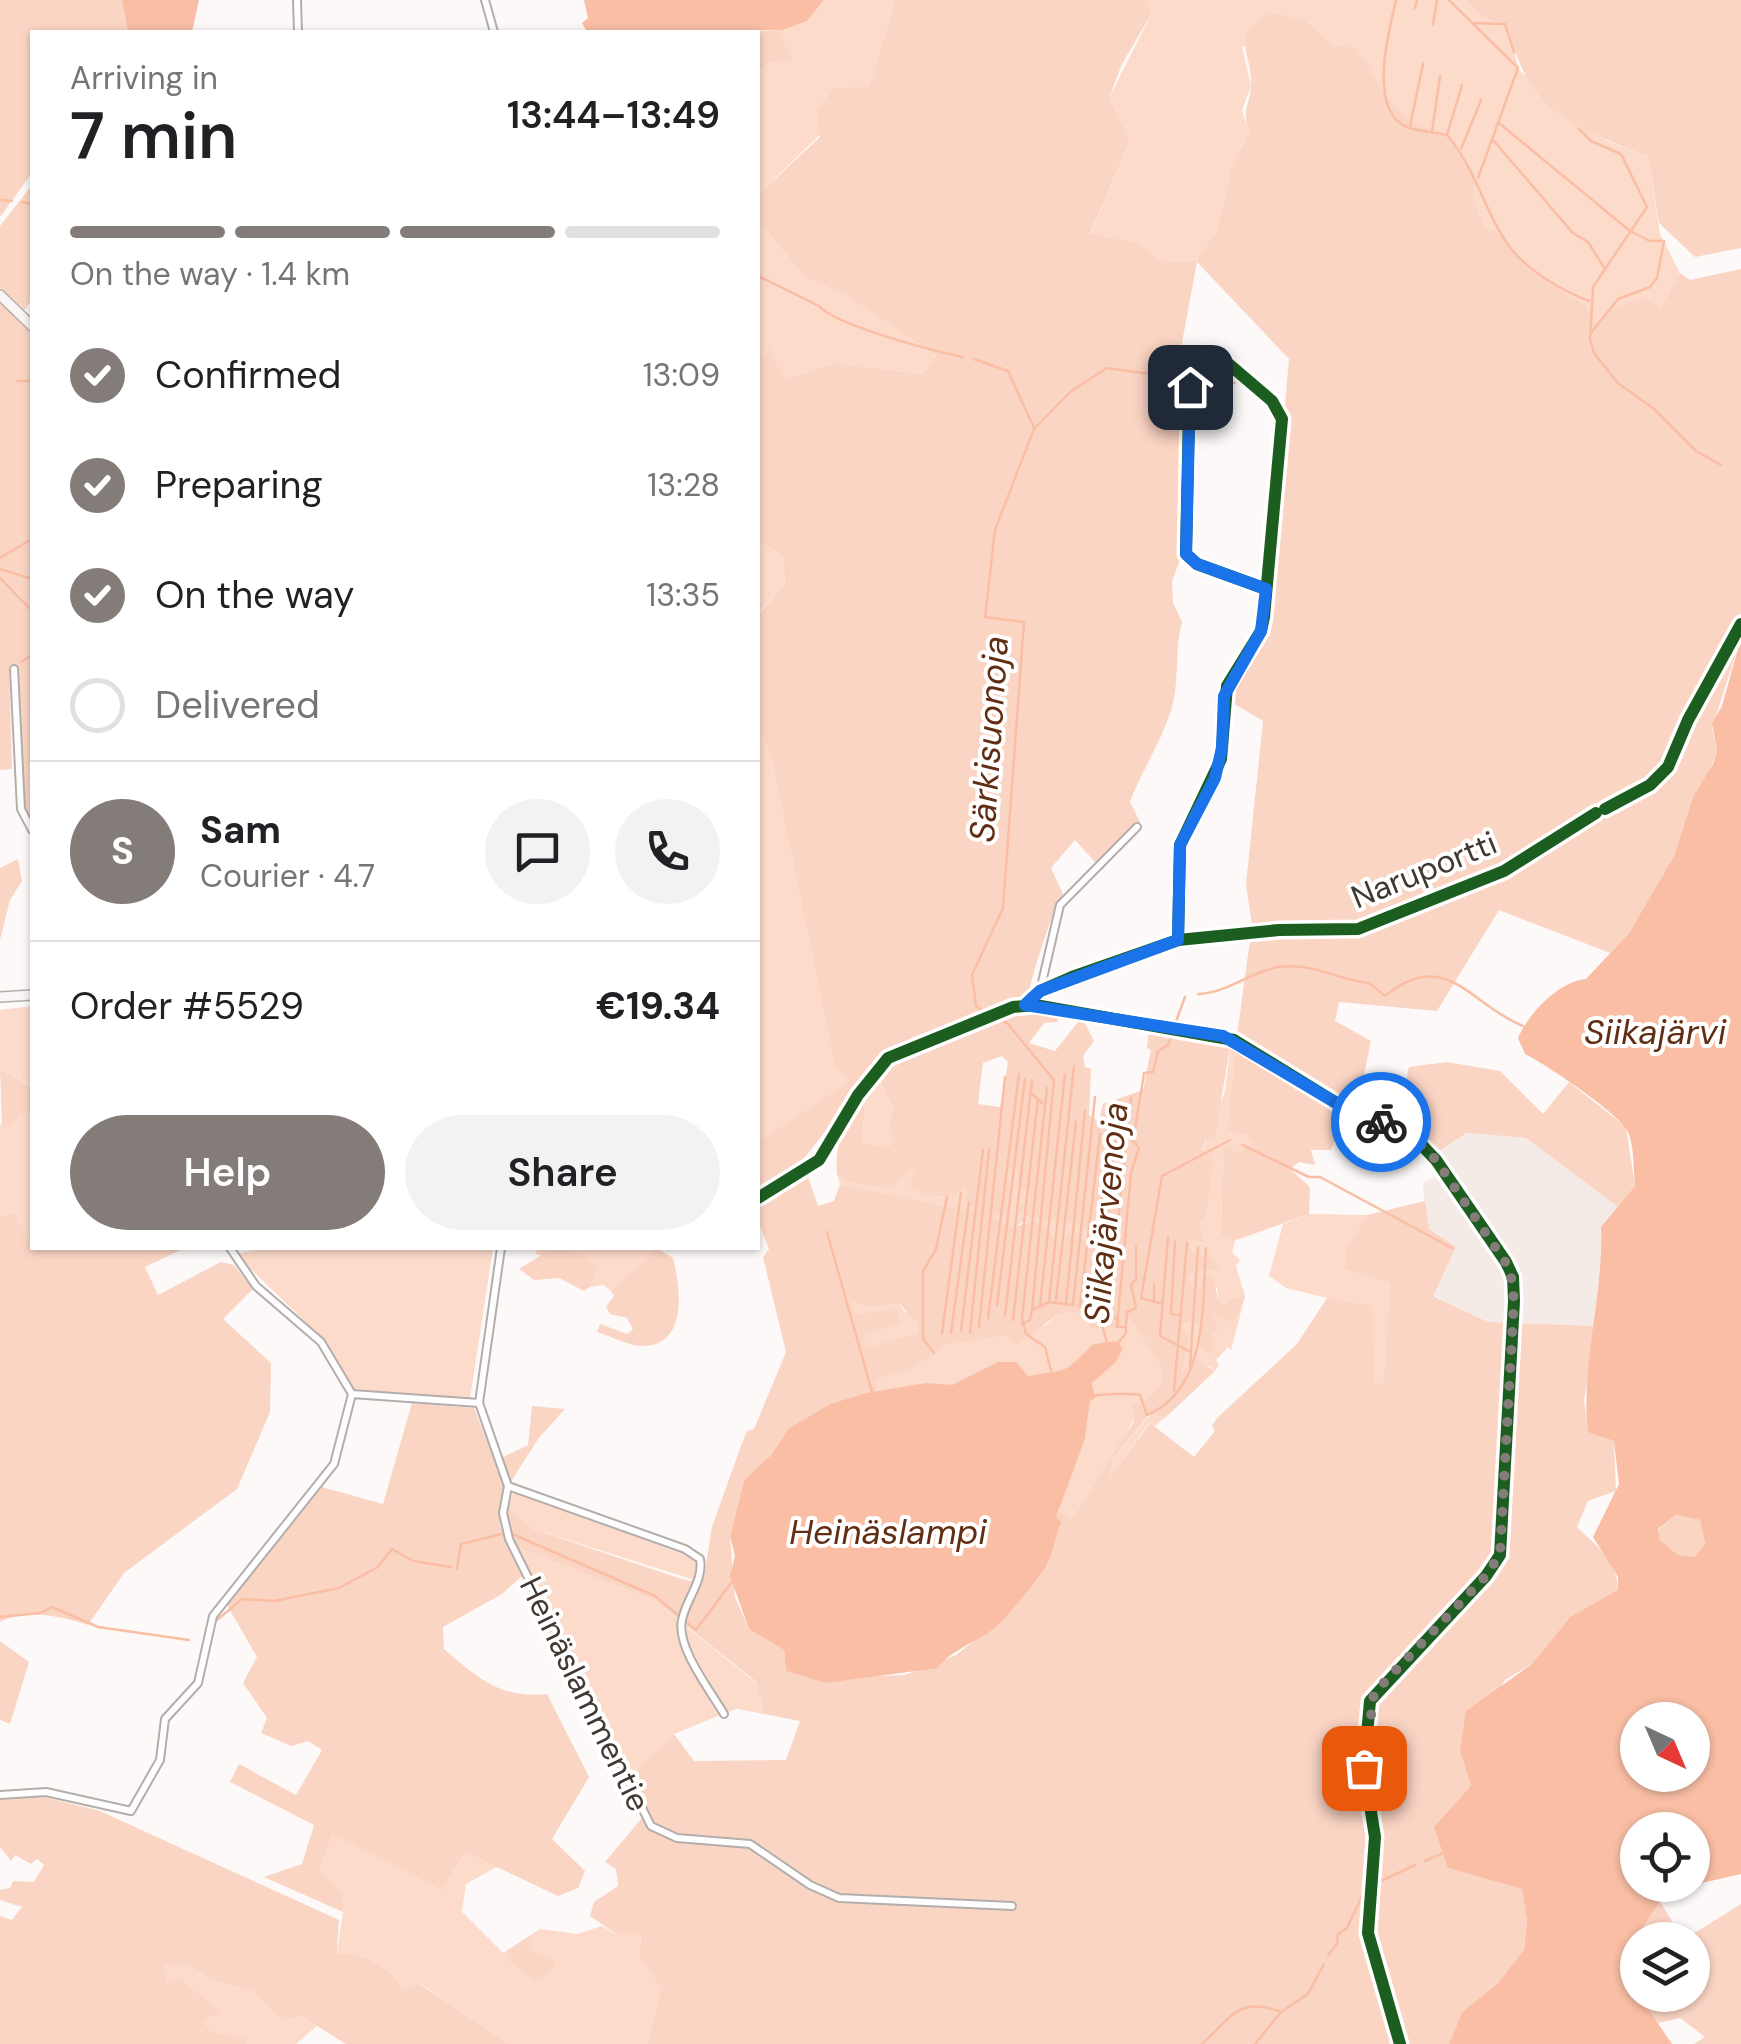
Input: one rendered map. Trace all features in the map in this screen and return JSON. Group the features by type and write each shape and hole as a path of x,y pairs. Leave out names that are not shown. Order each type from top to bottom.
{"street":[{"path":"297,0 298,30"},
{"path":"485,0 493,30"},
{"path":"0,294 30,324"},
{"path":"1178,940 1180,845 1215,778 1222,748 1224,696 1261,631 1266,589 1282,419 1278,408 1216,354 1199,354 1190,363 1186,554 1197,564 1266,589"},
{"name":"Naruportti","path":"1025,1005 1040,991 1178,940 1280,930 1358,929 1504,871 1650,785 1668,767 1684,726 1741,624"},
{"path":"14,670 21,808 30,826"},
{"path":"1040,991 1060,904 1137,827"},
{"path":"0,997 30,995"},
{"path":"760,1197 819,1160 858,1094 888,1058 1025,1005 1223,1036 1348,1110 1400,1128 1436,1160 1510,1269 1514,1301 1500,1554 1486,1576 1378,1687 1368,1712 1364,1768 1375,1837 1368,1933 1400,2044"},
{"path":"501,1250 479,1403 508,1486 696,1555 702,1569 683,1615 681,1634 724,1714"},
{"path":"0,1795 46,1792 131,1811 160,1760 168,1714 198,1683 213,1616 334,1464 352,1394 335,1362 310,1329 256,1286 232,1252"},
{"path":"352,1394 479,1403"},
{"name":"Heinäslammentie","path":"508,1486 502,1514 509,1539 651,1826 676,1838 750,1844 810,1885 838,1898 1012,1906"}],"shaded area":[{"path":"0,0 122,0 128,30 30,30 30,176 0,217"},
{"path":"824,0 895,0 869,87 760,193 760,70 770,62 791,61 779,30 807,21"},
{"path":"895,0 1146,0 1152,13 1122,64 1109,98 1130,141 1090,234 1139,243 1160,260 1196,261 1217,230 1232,164 1249,133 1246,112 1251,85 1246,38 1268,12 1305,20 1332,45 1357,48 1383,92 1402,113 1413,122 1447,135 1475,182 1472,197 1484,226 1505,235 1529,265 1586,305 1595,324 1614,307 1644,298 1660,308 1680,273 1690,280 1741,269 1741,638 1712,728 1717,750 1705,783 1693,797 1674,856 1629,933 1610,953 1499,910 1437,1011 1339,1002 1335,1021 1371,1041 1357,1109 1237,1036 1252,925 1246,884 1263,721 1228,700 1272,615 1270,577 1289,359 1197,262 1181,348 1186,372 1183,552 1172,581 1173,603 1182,622 1176,685 1168,720 1130,802 1140,822 1097,864 1075,840 1051,868 1063,894 1043,943 1029,994 884,1058 801,1162 760,1188 760,1141 850,1081 836,1068 772,758 760,729 760,613 785,583 783,556 760,542 760,364 770,348 784,380 834,363 924,374 936,355 847,296 804,277 760,222 760,193 820,137 816,110 835,88 869,87"},
{"path":"1146,0 1466,0 1478,14 1508,29 1519,70 1605,140 1648,156 1660,234 1680,273 1660,308 1595,325 1586,305 1529,265 1505,235 1484,226 1456,178 1390,102 1357,49 1331,45 1305,20 1242,47 1251,86 1242,110 1249,133 1232,164 1217,230 1196,261 1160,260 1139,243 1090,235 1130,141 1109,98 1152,13"},
{"path":"1466,0 1741,0 1741,248 1695,257 1659,223 1648,156 1576,125 1558,113 1529,80 1508,29 1478,14"},
{"path":"779,30 792,61 770,62 760,70 760,31"},
{"path":"30,188 30,302 25,310 0,288 0,226"},
{"path":"760,222 804,277 847,296 936,354 925,374 834,363 784,380 770,349 760,364"},
{"path":"0,302 30,330 30,818 24,811 17,665 9,667 12,769 0,770"},
{"path":"760,542 783,556 785,583 760,612"},
{"path":"760,729 772,758 851,1081 760,1141"},
{"path":"18,859 22,881 10,900 0,940 0,868"},
{"path":"30,1006 29,1085 0,1069 0,1010"},
{"path":"1018,1011 1061,1012 1057,1022 1044,1023 1029,1043 1055,1051 1082,1017 1094,1041 1083,1056 1085,1067 1091,1069 1089,1115 1099,1122 1103,1104 1143,1090 1151,1050 1147,1048 1149,1029 1231,1042 1215,1136 1205,1141 1202,1150 1213,1157 1207,1214 1199,1224 1205,1242 1189,1239 1193,1254 1213,1259 1220,1269 1192,1272 1187,1277 1193,1289 1200,1288 1202,1277 1213,1275 1218,1300 1225,1307 1232,1298 1245,1296 1233,1323 1213,1314 1219,1331 1210,1334 1214,1344 1209,1355 1199,1345 1200,1327 1189,1322 1177,1325 1189,1335 1182,1373 1194,1359 1215,1371 1166,1417 1149,1415 1113,1458 1109,1478 1150,1423 1194,1457 1215,1431 1212,1426 1217,1418 1297,1344 1327,1298 1372,1306 1374,1383 1384,1384 1390,1282 1345,1270 1345,1250 1367,1215 1425,1201 1429,1229 1456,1247 1433,1296 1488,1322 1596,1326 1584,1400 1588,1431 1614,1441 1616,1491 1588,1501 1577,1527 1610,1562 1618,1591 1570,1617 1532,1664 1505,1680 1460,1751 1471,1786 1448,1868 1522,1889 1527,1921 1524,1950 1497,1984 1462,2012 1449,2044 647,2044 661,1989 639,1956 641,1935 618,1935 590,1916 594,1902 618,1886 616,1869 605,1862 647,1812 630,1776 674,1734 694,1761 786,1760 800,1721 764,1714 755,1681 654,1600 518,1548 506,1521 507,1506 533,1529 679,1578 690,1581 704,1577 712,1527 742,1443 747,1431 754,1429 786,1352 763,1257 769,1249 760,1226 760,1200 807,1174 818,1206 834,1201 840,1184 977,1213 966,1200 966,1188 947,1196 912,1190 910,1183 916,1172 912,1166 892,1189 845,1181 837,1174 839,1144 860,1097 866,1095 862,1143 889,1147 893,1108 877,1075 891,1060","holes":["1002,1056 1008,1062 1000,1107 978,1104 983,1063","1019,1165 1017,1189 1030,1189 1030,1206 1017,1206 1017,1211 1083,1228 1092,1234 1091,1246 1073,1230 1056,1244 1048,1230 1033,1221 1015,1227 986,1215 1010,1214 1009,1170","851,1301 871,1308 899,1303 915,1321 918,1319 918,1333 866,1347 863,1334 900,1325 898,1310 854,1314","1073,1312 1085,1316 1091,1328 1118,1328 1129,1316 1161,1367 1161,1384 1143,1404 1132,1404 1134,1422 1070,1519 1059,1511 1055,1517 1061,1527 1054,1534 1048,1563 1010,1612 956,1655 905,1675 853,1677 825,1683 786,1671 784,1650 749,1629 735,1597 730,1536 744,1480 771,1455 789,1428 830,1404 876,1392 876,1379 907,1372 947,1345 1004,1335 1017,1345 1057,1315"]},
{"path":"1231,1042 1236,1044 1253,1143 1239,1152 1223,1147 1221,1234 1235,1241 1232,1252 1240,1260 1236,1266 1245,1296 1231,1350 1228,1347 1216,1360 1219,1366 1215,1371 1210,1366 1181,1376 1176,1325 1189,1322 1210,1333 1218,1331 1212,1313 1225,1308 1218,1300 1217,1288 1192,1289 1187,1277 1191,1272 1219,1269 1193,1254 1189,1238 1204,1242 1199,1225 1202,1151 1225,1091"},
{"path":"1236,1044 1344,1112 1331,1150 1311,1150 1315,1165 1299,1162 1290,1169 1310,1187 1309,1214 1234,1241 1221,1235 1223,1146 1239,1152 1253,1143 1248,1135 1228,1130"},
{"path":"1447,1062 1500,1071 1543,1114 1569,1082 1626,1127 1635,1186 1618,1207 1526,1138 1467,1133 1438,1152 1407,1124 1407,1073 1409,1067"},
{"path":"0,1069 30,1084 30,1113 21,1113 13,1124 2,1126"},
{"path":"877,1075 893,1108 889,1147 862,1143 866,1096 860,1097"},
{"path":"21,1113 30,1113 30,1240 20,1230 14,1212 0,1217 0,1125"},
{"path":"1467,1133 1526,1138 1618,1207 1601,1227 1603,1268 1596,1326 1488,1322 1433,1295 1423,1183 1440,1174 1429,1159"},
{"path":"1020,1164 1030,1189 1030,1207 1045,1216 1085,1228 1092,1234 1090,1247 1055,1245 1024,1221 1015,1227 984,1215 1007,1206 1009,1169"},
{"path":"912,1166 916,1172 913,1190 947,1196 966,1187 978,1214 840,1184 837,1174 845,1181 902,1174"},
{"path":"14,1212 30,1239 30,1250 181,1250 145,1267 158,1295 221,1262 234,1265 253,1289 223,1319 271,1363 270,1412 237,1489 124,1573 88,1625 32,1614 0,1622 0,1217"},
{"path":"1309,1214 1367,1215 1345,1250 1345,1270 1390,1281 1385,1384 1374,1384 1327,1298 1286,1288 1269,1276 1283,1224"},
{"path":"258,1250 493,1250 470,1399 355,1390 325,1341 235,1254"},
{"path":"537,1250 655,1250 611,1291 604,1285 590,1287 598,1268 535,1254"},
{"path":"549,1250 582,1254 598,1268 590,1287 584,1291 559,1278 534,1280 519,1269"},
{"path":"655,1250 673,1258 679,1298 675,1325 669,1335 658,1343 639,1346 597,1332 600,1324 627,1334 633,1329 627,1318 610,1314 606,1307 614,1296 611,1291"},
{"path":"850,1300 871,1308 899,1303 904,1311 919,1317 918,1333 866,1347 862,1334 898,1311 854,1314"},
{"path":"1057,1315 1129,1315 1161,1367 1161,1384 1069,1520 1059,1511 1059,1504 1085,1439 1090,1401 1094,1398 1092,1383 1115,1363 1115,1341 1093,1344 1080,1362 1063,1373 1028,1376 994,1368 952,1385 876,1392 875,1379 907,1372 947,1345 1046,1325"},
{"path":"412,1403 474,1408 505,1487 500,1526 522,1576 502,1594 443,1627 444,1649 479,1677 503,1690 547,1694 589,1777 552,1839 585,1871 578,1888 558,1896 465,1852 442,1891 332,1834 319,1870 343,1894 343,1912 264,1877 302,1864 314,1825 230,1782 239,1764 296,1795 322,1750 308,1741 291,1746 261,1733 267,1718 243,1683 257,1657 227,1605 322,1487 383,1504"},
{"path":"532,1406 565,1409 538,1439 510,1483 499,1459 528,1445"},
{"path":"1150,1415 1166,1417 1155,1426 1149,1423 1107,1481 1113,1458"},
{"path":"514,1491 693,1558 698,1562 694,1580 533,1529 507,1506"},
{"path":"1676,1515 1700,1520 1705,1544 1695,1558 1678,1555 1660,1540 1658,1530"},
{"path":"518,1548 654,1600 677,1619 677,1637 720,1715 674,1734 630,1776"},
{"path":"683,1624 755,1682 764,1714 737,1709 725,1713 684,1636"},
{"path":"0,1641 29,1662 10,1724 0,1720"},
{"path":"32,1794 100,1811 339,1920 337,1952 375,1962 404,1989 420,1984 510,2044 346,2044 301,2016 282,2021 252,1991 208,1979 189,1964 164,1966 166,1983 180,1979 220,2012 201,2021 212,2032 247,2038 246,2044 0,2044 0,1916 12,1920 22,1907 0,1900 0,1890 10,1888 13,1881 34,1882 44,1865 37,1859 31,1864 15,1855 11,1861 0,1847 0,1800"},
{"path":"331,1833 442,1891 465,1852 497,1867 466,1884 462,1912 503,1953 540,1929 577,1934 602,1926 618,1935 641,1934 639,1956 661,1989 647,2044 510,2044 421,1984 404,1989 375,1962 337,1952 343,1912 319,1870"},
{"path":"1659,1902 1672,1922 1647,1922"},
{"path":"1741,1904 1741,2044 1694,2044 1705,2037 1680,2018 1658,2023 1649,2012 1710,2012 1710,1923"},
{"path":"530,1936 532,1951 555,1961 550,1974 534,1981 510,1961 507,1951"},
{"path":"189,1964 208,1979 252,1991 282,2021 301,2016 317,2026 296,2044 246,2044 247,2038 212,2033 200,2021 219,2012 166,1984 163,1966"}],"water":[{"path":"122,0 199,0 192,30 128,30"},
{"path":"584,0 824,0 807,21 782,30 586,30 582,23 588,18"},
{"name":"Siikajärvi","path":"1741,638 1741,1874 1710,1881 1710,1812 1620,1812 1620,1902 1659,1902 1647,1922 1620,1922 1620,2012 1650,2012 1672,2044 1449,2044 1462,2012 1497,1984 1524,1950 1527,1921 1522,1889 1448,1868 1434,1827 1471,1786 1460,1751 1466,1711 1532,1664 1570,1617 1618,1590 1618,1577 1593,1537 1619,1484 1614,1441 1588,1432 1586,1407 1601,1227 1635,1186 1631,1143 1621,1122 1580,1089 1525,1054 1518,1038 1546,1000 1565,986 1586,979 1629,933 1674,856 1693,797 1713,764 1717,750 1712,723 1722,706","holes":["1676,1515 1700,1520 1705,1544 1695,1557 1678,1555 1660,1540 1658,1529"]},
{"name":"Heinäslampi","path":"1115,1341 1123,1348 1115,1363 1092,1383 1095,1398 1090,1401 1085,1439 1056,1517 1062,1523 1049,1561 998,1625 938,1668 825,1683 786,1671 784,1650 749,1629 730,1576 735,1556 730,1536 744,1480 771,1455 789,1428 830,1404 926,1383 952,1385 998,1362 1016,1362 1028,1376 1060,1371 1093,1344"}],"waterway":[{"path":"1396,0 1384,69 1387,104 1395,118 1412,129 1447,135 1512,250 1548,280 1589,301"},
{"path":"1415,8 1417,0"},
{"path":"1433,24 1437,0"},
{"path":"1449,0 1518,68 1478,178"},
{"path":"1473,23 1505,24 1514,52"},
{"path":"1410,126 1423,64"},
{"path":"1432,132 1440,76"},
{"path":"1447,135 1462,85"},
{"path":"1461,149 1481,100"},
{"path":"1499,123 1630,231 1650,241 1664,241 1657,278 1650,287 1618,299 1591,333"},
{"path":"1579,129 1591,141 1621,154 1647,207 1593,287 1590,339 1594,353 1618,383 1654,409 1696,451 1721,465"},
{"path":"1493,140 1573,233 1588,242 1605,269"},
{"path":"0,200 12,201"},
{"path":"22,202 30,204"},
{"path":"760,277 864,329 963,357"},
{"path":"974,359 1008,371 1034,428"},
{"name":"Särkisuonoja","path":"986,1013 976,1006 972,975 1003,908 1024,622 985,617 995,530 1034,429 1070,392 1107,368 1185,379"},
{"path":"17,381 30,381"},
{"name":"Särkisuonoja","path":"1194,382 1213,387 1242,381"},
{"path":"0,558 30,540"},
{"path":"0,569 30,578"},
{"path":"0,578 30,609"},
{"path":"21,662 30,656"},
{"name":"Siikajärvenoja","path":"1198,994 1291,966 1369,983 1385,996 1406,982 1441,978 1523,1026"},
{"name":"Siikajärvenoja","path":"1175,1024 1185,997"},
{"path":"998,1019 1007,1023 1054,1080 1032,1310"},
{"name":"Siikajärvenoja","path":"1118,1343 1126,1333 1126,1327 1117,1327 1131,1173 1139,1148 1133,1141 1144,1073 1153,1072 1158,1051 1168,1045 1172,1034"},
{"path":"1049,1302 1074,1066"},
{"path":"988,1318 1019,1074"},
{"path":"1040,1306 1065,1074"},
{"path":"979,1327 1005,1077"},
{"path":"997,1305 1025,1079"},
{"path":"1005,1316 1032,1080"},
{"path":"1047,1088 1022,1318 1026,1334 1045,1347 1051,1371"},
{"path":"1030,1092 1042,1103"},
{"path":"1022,1324 1030,1320 1032,1310 1049,1302 1073,1305 1095,1097"},
{"path":"1118,1321 1111,1313 1110,1296 1131,1097"},
{"path":"1013,1320 1038,1099"},
{"path":"1107,1343 1098,1310 1120,1101"},
{"path":"1098,1310 1092,1301 1112,1105"},
{"path":"1066,1303 1085,1111"},
{"path":"1056,1300 1076,1122"},
{"path":"1097,1315 1080,1307 1100,1134"},
{"path":"1162,1304 1141,1298 1162,1176 1230,1140"},
{"path":"1242,1145 1309,1177 1320,1177 1452,1248"},
{"path":"961,1331 983,1150"},
{"path":"970,1333 989,1150"},
{"path":"942,1333 961,1193"},
{"path":"934,1353 923,1339 923,1271 936,1249 947,1197"},
{"path":"951,1333 969,1202"},
{"path":"827,1232 872,1392"},
{"path":"1168,1237 1160,1336 1191,1352"},
{"path":"1175,1242 1171,1314 1181,1316"},
{"path":"1174,1391 1187,1243"},
{"path":"1126,1325 1127,1312 1136,1308 1131,1284 1136,1280 1136,1247"},
{"path":"1190,1366 1198,1248"},
{"path":"1093,1396 1140,1395 1147,1415 1167,1403 1182,1386 1198,1343 1206,1248"},
{"path":"1154,1284 1154,1302"},
{"path":"510,1533 655,1596 678,1615"},
{"path":"457,1569 461,1544 502,1534"},
{"path":"217,1620 242,1599 274,1601 339,1588 378,1567 392,1549 413,1561 451,1567"},
{"path":"686,1622 696,1630 734,1579"},
{"path":"0,1617 40,1613 52,1607 98,1627 189,1640"},
{"path":"1425,1861 1443,1853"},
{"path":"1377,1883 1415,1865"},
{"path":"1328,1955 1337,1944 1338,1934 1347,1928 1366,1887"},
{"path":"1255,2044 1281,2012 1308,1994 1324,1964"},
{"path":"1202,2044 1244,2008 1279,2011"}],"cycle path":[{"path":"1178,940 1180,845 1221,759 1227,686 1261,631 1264,617 1282,419 1272,401 1217,354 1197,354 1190,363 1186,554 1197,564 1266,589"},
{"path":"1605,809 1650,785 1668,767 1688,720 1741,624"},
{"path":"1025,1005 1040,991 1072,977 1178,940 1279,930 1358,929 1504,871 1596,813"},
{"path":"760,1197 819,1160 858,1095 888,1058 1013,1007 1035,1005 1234,1040 1348,1110 1411,1134 1436,1160 1506,1262 1513,1277 1514,1301 1500,1555 1486,1576 1370,1701 1364,1768 1375,1837 1368,1933 1400,2044"}],"way so far":[{"path":"1364,1768 1368,1712 1374,1693 1494,1568 1500,1554 1514,1301 1510,1269 1436,1160 1411,1134 1381,1122"}],"route":[{"path":"1190,387 1186,554 1197,564 1266,589 1261,631 1224,696 1221,759 1180,845 1178,940 1040,991 1025,1005 1223,1036 1246,1045 1348,1110 1381,1122"}]}
